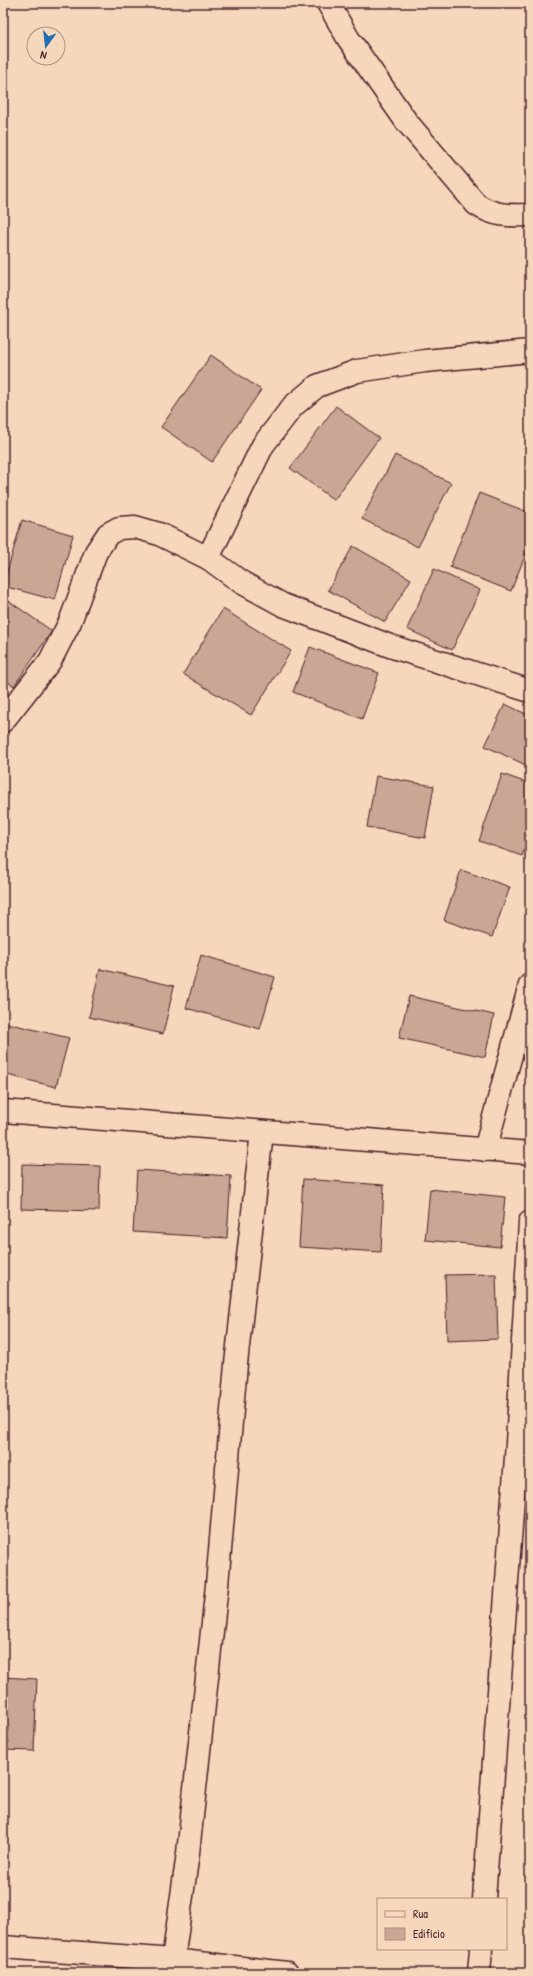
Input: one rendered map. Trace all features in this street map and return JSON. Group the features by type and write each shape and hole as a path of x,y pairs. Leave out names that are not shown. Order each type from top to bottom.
{"street":[{"path":"328,3 348,38 406,121 476,204 487,212 515,216 530,215"},
{"path":"208,558 263,445 293,406 317,386 358,371 425,361 530,351"},
{"path":"3,721 53,655 70,622 96,552 108,534 118,528 135,527 159,534 208,558 241,582 283,605 390,646 530,691"},
{"path":"485,1150 530,985"},
{"path":"3,1111 530,1153"},
{"path":"172,1960 188,1854 217,1585 236,1364 262,1132"},
{"path":"484,1898 523,1443 530,1222"},
{"path":"3,1947 172,1960 287,1973"},
{"path":"479,1973 480,1950"}],"building":[{"path":"211,355 261,390 212,462 161,427"},
{"path":"336,406 379,438 334,500 290,468"},
{"path":"395,455 451,483 418,547 362,519"},
{"path":"479,493 530,513 530,543 511,591 450,567"},
{"path":"22,520 73,535 55,600 3,586"},
{"path":"353,546 411,579 385,622 328,590"},
{"path":"434,569 480,590 452,650 407,629"},
{"path":"3,597 52,631 14,686 3,679"},
{"path":"223,609 291,651 251,715 183,674"},
{"path":"310,647 379,673 362,719 293,692"},
{"path":"505,704 530,716 530,767 485,746"},
{"path":"502,774 530,784 530,833 522,856 479,841"},
{"path":"376,776 434,786 425,838 367,827"},
{"path":"461,870 510,887 492,937 444,920"},
{"path":"201,955 275,977 260,1029 186,1008"},
{"path":"100,969 174,986 163,1034 89,1017"},
{"path":"409,996 494,1015 485,1057 399,1038"},
{"path":"3,1022 69,1038 56,1087 3,1074"},
{"path":"22,1164 100,1166 99,1211 21,1209"},
{"path":"137,1170 231,1176 227,1238 133,1232"},
{"path":"303,1179 384,1185 381,1252 299,1247"},
{"path":"430,1189 505,1197 500,1247 425,1240"},
{"path":"496,1274 498,1339 447,1341 445,1275"},
{"path":"3,1677 37,1679 34,1751 3,1750"}]}
